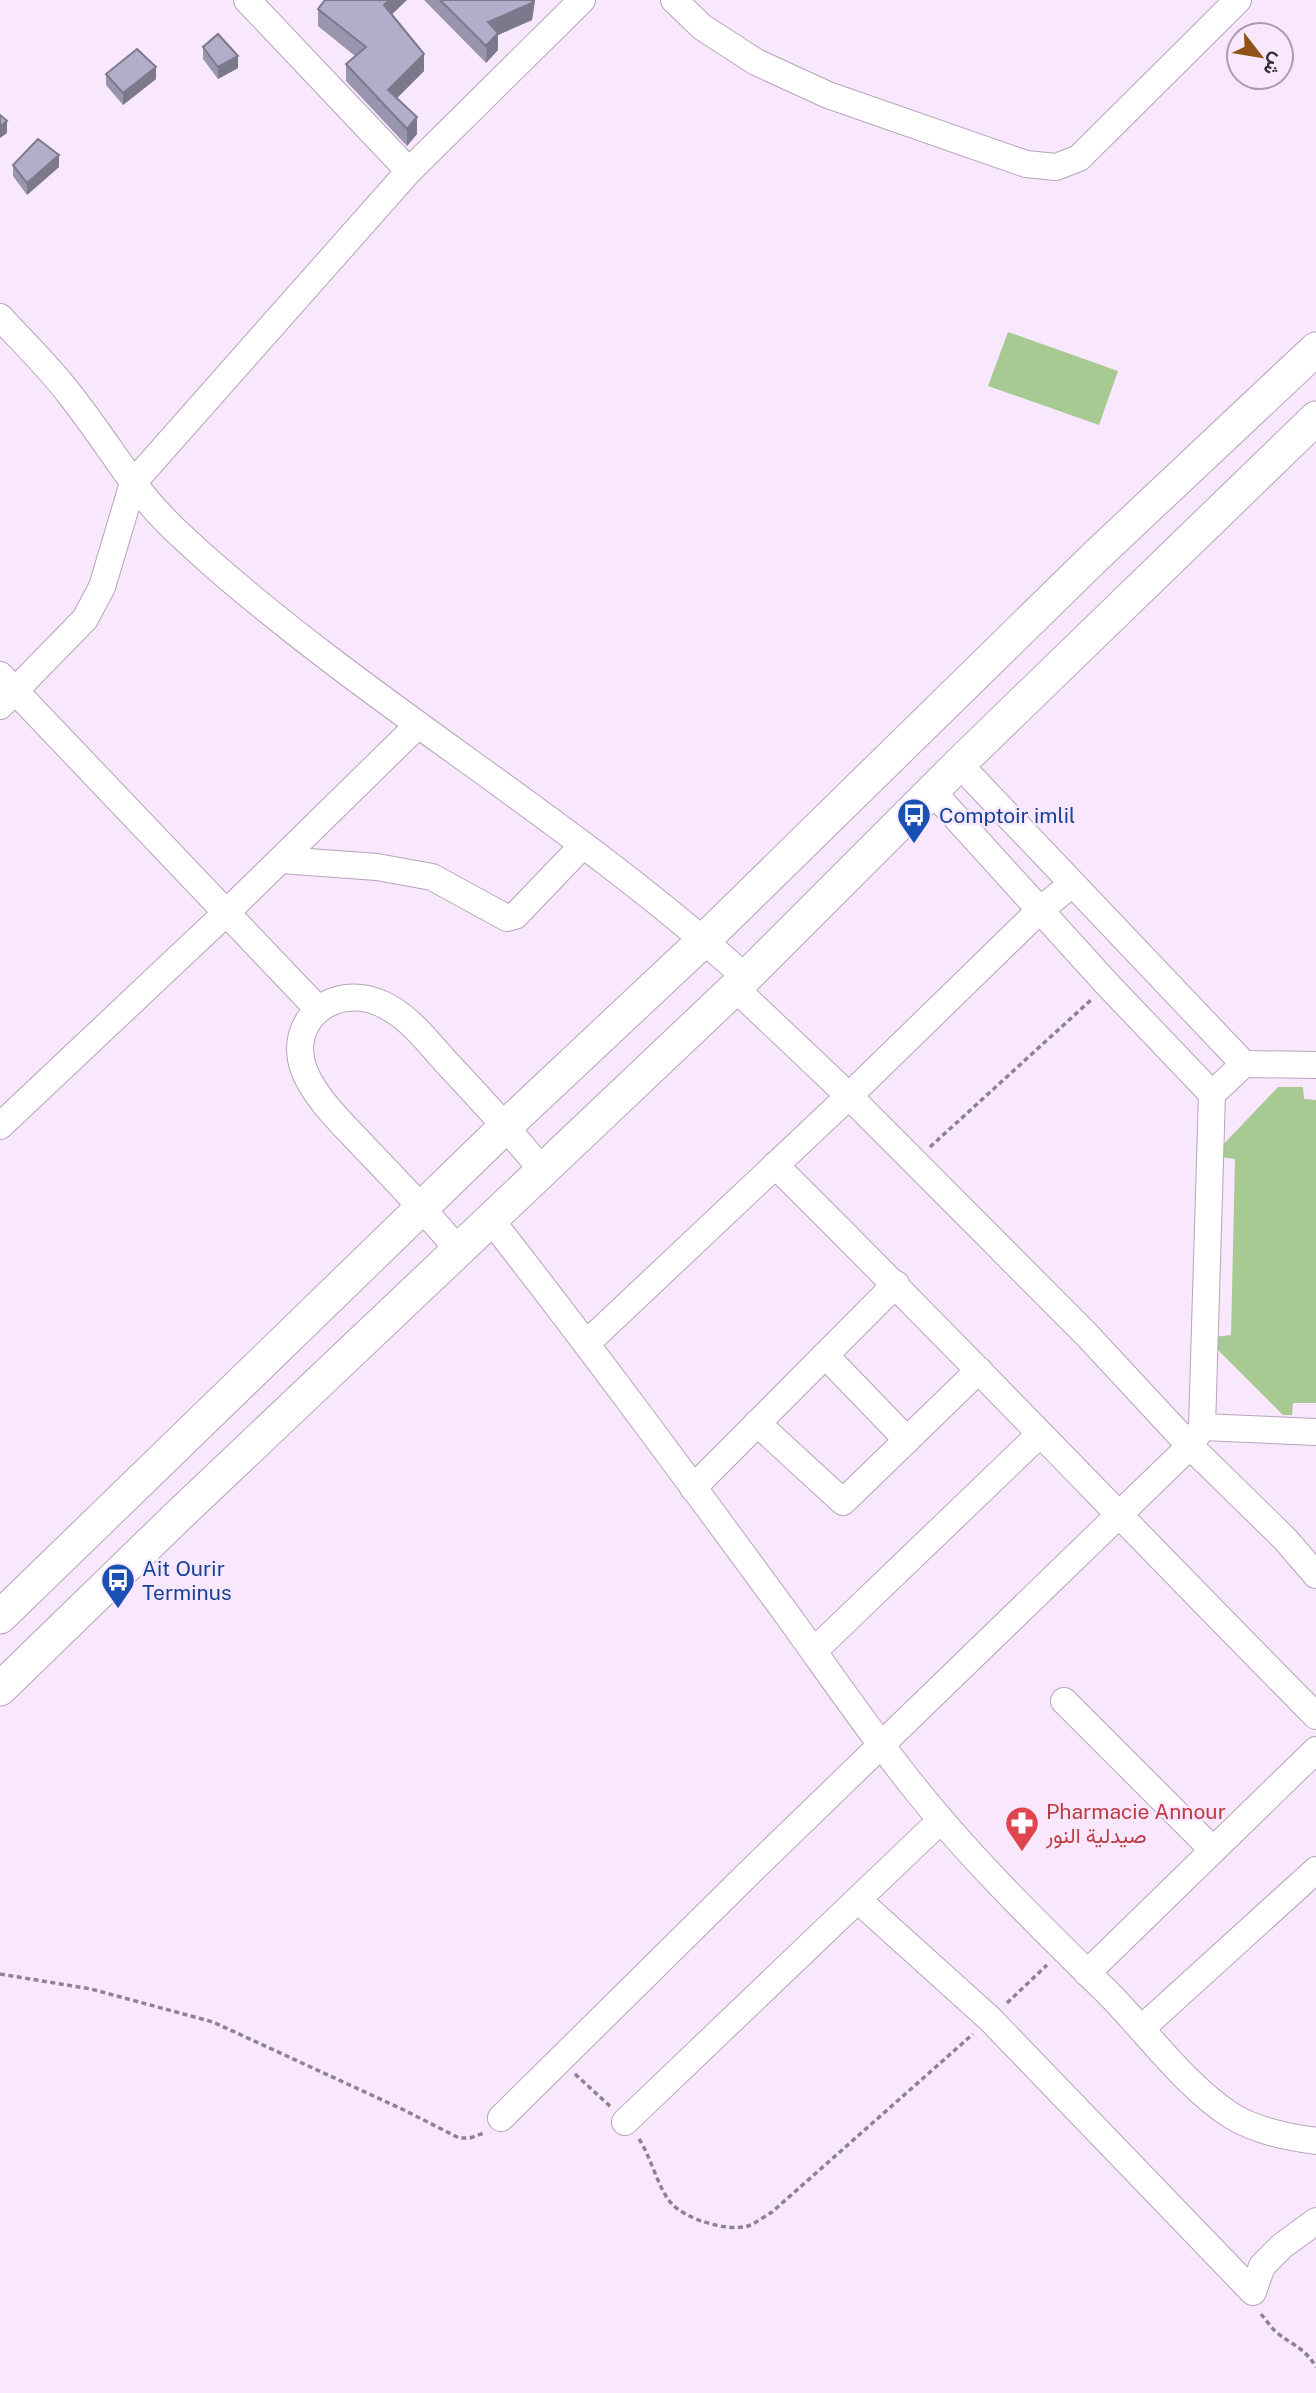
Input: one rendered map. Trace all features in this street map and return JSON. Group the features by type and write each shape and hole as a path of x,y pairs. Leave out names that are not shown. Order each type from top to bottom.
{"main road":[{"path":"0,1617 506,1126 704,940 1096,556 1316,349"},
{"path":"0,1689 178,1515 740,983 1131,595 1316,418"},
{"path":"1159,497 1194,535"},
{"path":"1096,556 1131,595"}],"street":[{"path":"247,0 409,171"},
{"path":"317,1009 226,913 5,691 85,619 102,587 133,483 409,171 582,0"},
{"path":"674,0 702,27 756,62 828,95 1026,163 1056,167 1079,158 1238,0"},
{"path":"4,330 69,392 133,483 166,522 293,633 583,845 704,940 740,983 914,1162 1086,1334 1196,1437 1316,1575"},
{"path":"0,1126 226,913 418,725"},
{"path":"959,764 1244,1064"},
{"path":"932,791 1108,985 1212,1094"},
{"path":"281,860 377,867 432,877 507,919 515,916 583,845"},
{"path":"587,1343 849,1096 1041,909 1071,884"},
{"path":"459,1251 424,1208 337,1118 313,1088 303,1068 301,1046 304,1029 317,1009 345,996 361,996 381,1003 404,1017 506,1126 541,1169"},
{"path":"501,2118 1196,1437 1212,1094 1244,1064 1316,1065"},
{"path":"775,1165 896,1284 1118,1516 1316,1716"},
{"path":"492,1220 587,1343 882,1746 942,1820 1187,2078 1233,2116 1279,2134 1316,2141"},
{"path":"693,1488 896,1284"},
{"path":"825,1355 907,1440"},
{"path":"757,1423 843,1502 979,1370"},
{"path":"1196,1437 1316,1432"},
{"path":"814,1651 1040,1434"},
{"path":"1064,1701 1213,1850"},
{"path":"1087,1973 1316,1751"},
{"path":"625,2122 942,1820"},
{"path":"1142,2028 1316,1870"},
{"path":"858,1900 990,2019 1253,2292 1262,2266 1282,2246 1316,2221"}],"path":[{"path":"914,1162 1108,985"},
{"path":"560,2059 625,2122 649,2154 671,2204 688,2216 706,2223 730,2227 748,2226 772,2212 990,2019 1064,1949"},
{"path":"0,1973 91,1989 213,2022 460,2138 482,2134 501,2118"},
{"path":"1253,2292 1260,2312 1276,2332 1296,2344 1316,2367"}],"green space":[{"path":"1008,332 1118,371 1099,425 988,386"},
{"path":"1278,1087 1303,1087 1304,1099 1316,1100 1316,1403 1293,1403 1292,1415 1283,1415 1215,1347 1214,1337 1231,1335 1235,1159 1219,1157 1220,1148"}],"building":[{"path":"325,0 389,0 384,5 424,54 388,90 417,117 407,129 346,64 366,47 318,9"},
{"path":"440,0 533,0 532,3 488,22 498,33 486,46"},
{"path":"218,34 238,56 218,67 203,47"},
{"path":"137,49 156,67 123,93 106,74"},
{"path":"0,115 7,121 0,126"},
{"path":"38,139 59,155 27,183 13,165"}],"place":[{"name":"Comptoir imlil","path":"914,845"},
{"name":"Ait Ourir Terminus","path":"118,1610"},
{"name":"Pharmacie Annour صيدلية النور","path":"1022,1853"}]}
